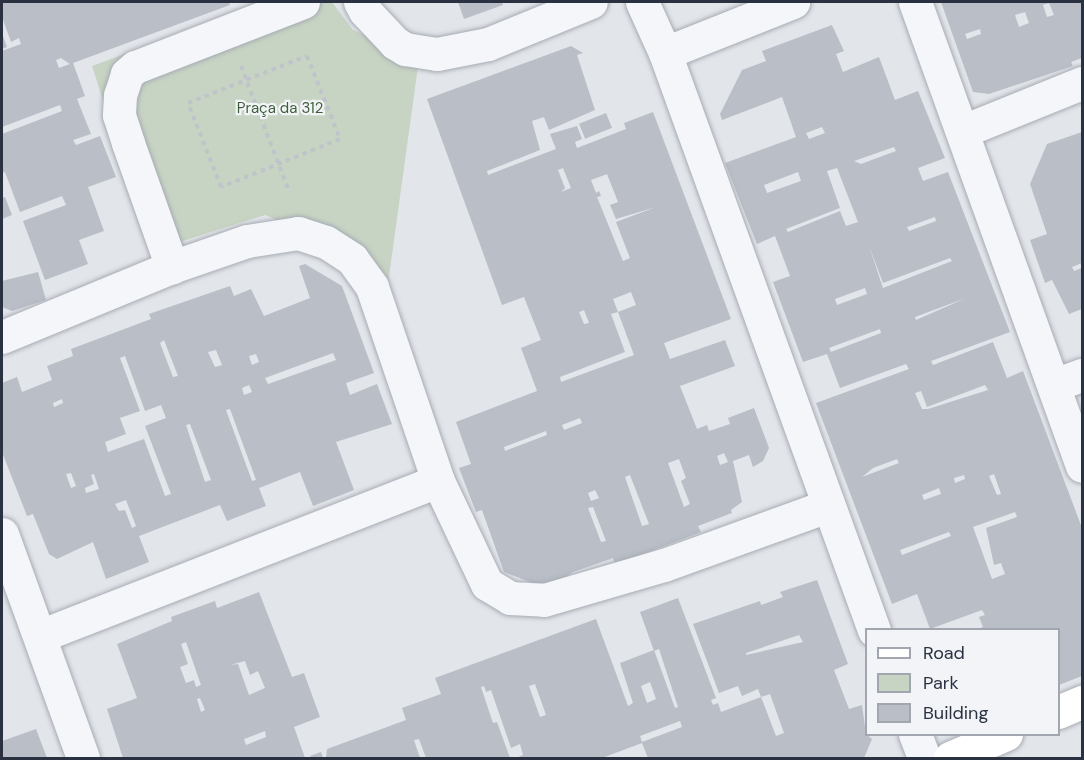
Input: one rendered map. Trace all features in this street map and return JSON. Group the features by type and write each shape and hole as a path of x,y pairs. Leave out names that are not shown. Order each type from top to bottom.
{"street":[{"path":"172,267 119,115 122,84 128,74 146,61 303,2"},
{"path":"360,2 364,12 395,43 405,49 437,54 488,44 591,2"},
{"path":"642,2 665,53 826,506 873,628"},
{"path":"665,53 793,2"},
{"path":"915,2 963,131 1068,380 1083,466"},
{"path":"963,131 1083,83"},
{"path":"2,337 172,267 274,235 298,233 338,248 352,259 372,287 438,482 487,584 501,594 522,601 589,588 826,506"},
{"path":"40,636 438,482"},
{"path":"2,534 83,759"},
{"path":"1060,712 1083,702"},
{"path":"915,736 924,759"},
{"path":"950,759 1004,736"}],"path":[{"path":"237,56 289,191"},
{"path":"307,56 340,139 221,187 188,103 247,80 307,56"}],"green space":[{"name":"Praça da 312","path":"264,2 332,2 353,30 419,59 387,291 346,248 265,215 151,251 92,66"}],"building":[{"path":"2,2 229,2 230,5 73,63 85,96 77,99 91,134 73,140 76,145 100,136 116,177 88,187 104,231 79,240 88,264 45,280 23,221 66,205 62,196 20,212 5,172 2,173 2,134 62,111 60,105 2,127 2,51 21,44 19,38 11,42 2,17","holes":["61,58 70,64 59,68 56,60"]},
{"path":"458,2 502,2 503,5 464,19"},
{"path":"941,2 1082,2 1082,58 1071,62 1073,66 989,94 973,92","holes":["1049,3 1054,15 1047,17 1043,5","1025,12 1029,23 1019,27 1015,15","980,29 981,34 967,39 965,34"]},
{"path":"832,25 844,51 836,54 843,72 879,57 895,100 918,91 945,158 918,168 923,181 948,172 1010,332 931,361 933,365 993,342 1007,378 1023,371 1082,528 1082,676 1060,685 1060,628 981,628 983,627 979,617 985,615 982,610 930,628 917,594 892,604 816,403 909,369 906,364 840,388 827,354 803,362 773,282 790,276 775,236 757,244 725,163 796,137 782,97 722,120 720,114 742,70 766,61 762,51","holes":["822,127 825,133 809,139 806,133","894,147 896,151 861,164 854,161","837,168 858,222 846,226 840,211 788,232 786,229 840,208 827,171","798,172 801,181 767,193 764,185","935,217 936,221 909,231 907,227","869,246 883,283 950,258 952,261 883,288","865,288 867,294 837,305 835,299","966,298 916,320 915,317","880,329 881,333 831,352 829,348","985,385 988,390 928,409 922,409 915,393 921,391 927,407","897,459 899,463 862,477 873,468","994,474 1001,494 997,495 989,476","964,475 965,479 955,483 954,478","939,488 941,494 924,500 922,495","1015,512 1017,517 986,528 994,565 1001,563 1005,574 992,579 973,527","949,532 951,536 902,555 900,550"]},
{"path":"2,33 7,47 2,49"},
{"path":"571,46 583,53 577,55 595,110 549,130 544,117 532,121 540,150 487,171 488,175 556,149 550,134 577,126 582,139 575,142 577,148 626,129 624,123 653,112 731,319 664,343 670,359 725,340 735,366 680,386 697,429 707,425 709,431 730,424 728,418 754,408 769,448 763,461 753,467 749,455 733,461 742,502 731,510 732,513 698,526 701,532 615,565 613,558 573,572 556,583 535,584 504,572 482,510 476,512 459,468 471,464 456,422 537,391 521,348 541,340 524,297 502,305 427,99","holes":["563,168 571,188 561,192 565,188 558,170","607,174 618,202 610,205 616,219 656,207 616,222 630,258 623,261 597,197 601,196 599,191 596,193 591,180","631,292 636,305 618,312 613,299","584,310 589,323 584,324 579,312","618,312 634,355 561,382 560,377 625,352 611,314","580,418 582,423 564,430 562,425","546,431 547,435 505,451 504,447","724,453 728,462 720,465 717,456","679,459 686,478 681,481 690,504 684,507 668,463","630,475 649,524 642,526 625,477","595,490 599,498 591,501 588,493","593,507 606,541 601,542 588,508"]},
{"path":"606,113 612,128 585,139 579,124"},
{"path":"1082,132 1082,263 1072,267 1074,271 1082,268 1082,309 1069,314 1052,280 1045,283 1030,240 1047,234 1030,184 1047,144"},
{"path":"5,197 12,215 2,219 2,198"},
{"path":"305,264 342,286 374,373 346,383 350,395 377,384 392,424 336,442 354,490 313,506 300,472 259,488 266,506 227,521 220,505 139,536 149,562 106,579 93,542 57,559 49,554 33,514 27,516 2,452 2,383 17,377 22,392 52,380 47,366 73,356 71,349 151,319 149,314 230,286 234,296 251,289 264,316 310,298 299,266","holes":["164,340 178,376 173,377 160,343","216,350 222,365 215,367 208,352","333,353 336,360 268,384 265,378","256,354 259,362 252,365 249,356","125,356 145,411 161,405 166,418 145,426 171,494 165,496 144,439 108,452 105,442 126,434 120,418 140,411 120,358","249,385 252,392 244,395 242,388","62,399 63,403 54,407 53,403","230,409 256,480 252,481 226,410","190,424 211,480 205,482 186,425","71,473 76,486 71,488 66,474","94,474 99,489 86,493 85,488 94,484 91,475","126,500 136,526 132,528 125,510 119,511 115,504"]},
{"path":"38,272 46,300 12,311 2,307 2,281"},
{"path":"817,580 848,664 834,670 849,709 862,705 865,736 872,739 864,758 648,758 642,743 602,758 516,758 523,755 520,744 511,748 491,690 486,692 484,686 481,687 493,723 497,722 510,758 426,758 419,739 414,740 420,758 326,758 327,749 406,720 402,708 441,694 435,678 596,619 628,706 633,703 620,663 654,650 640,612 678,598 716,698 711,700 713,705 718,703 721,712 761,697 758,689 742,696 738,686 719,693 693,624 760,601 761,605 783,597 780,592","holes":["799,635 803,642 746,655 746,653","659,649 678,707 675,708 654,651","650,682 656,699 647,703 641,686","535,684 546,715 540,717 529,686","770,694 784,733 776,736 761,697","680,721 682,727 642,742 640,736"]},
{"path":"259,592 292,677 304,673 320,717 294,727 305,758 123,758 107,709 137,698 117,644 172,621 171,617 215,601 217,608","holes":["186,642 201,685 196,687 194,680 186,683 180,667 188,664 181,644","245,661 250,675 258,671 265,688 249,695 238,664 230,665","200,698 205,710 201,712 197,699","265,731 266,737 246,745 244,739"]},
{"path":"36,729 47,758 2,758 2,741"},
{"path":"321,752 323,758 311,758 310,756"}]}
